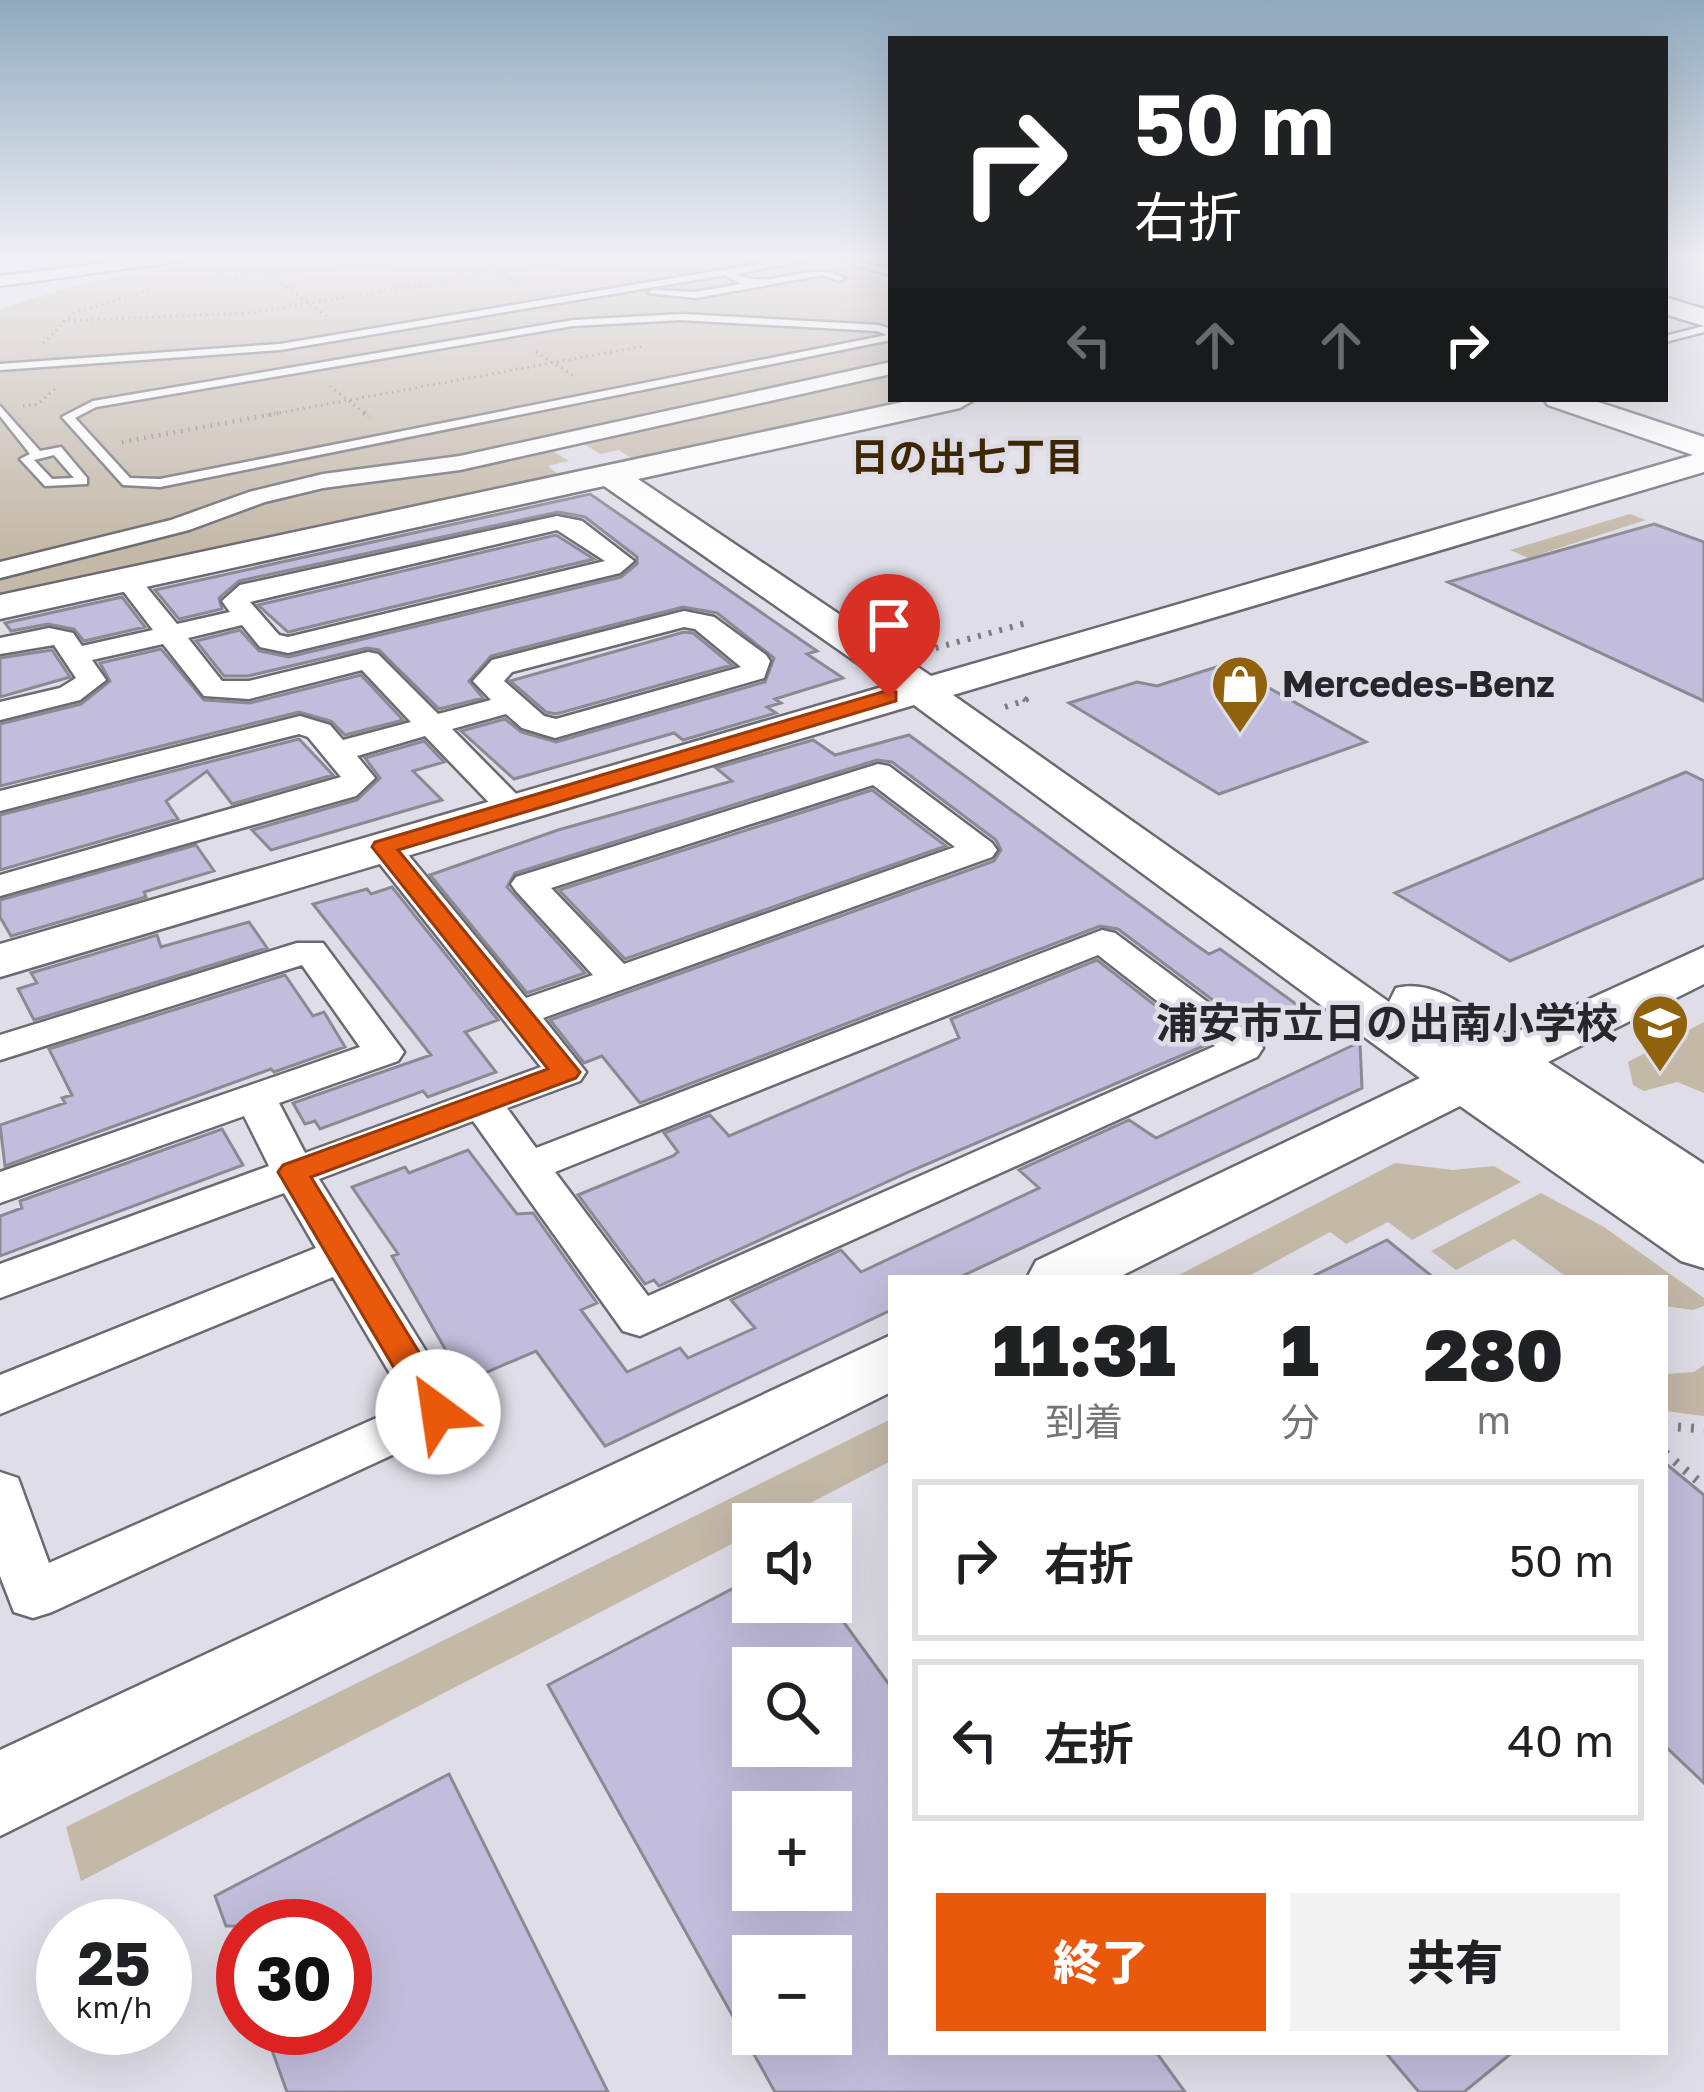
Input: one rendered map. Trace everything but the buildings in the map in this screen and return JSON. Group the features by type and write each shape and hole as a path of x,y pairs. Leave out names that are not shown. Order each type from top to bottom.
{"street":[{"path":"0,570 180,525 256,497 323,481 460,463 888,369"},
{"path":"0,607 946,402"},
{"path":"1568,402 1704,448"},
{"path":"921,688 973,662 1704,448"},
{"path":"0,961 1704,462"},
{"path":"610,475 921,688 958,721 1485,1071 1704,1194"},
{"path":"545,524 572,526 621,559 611,568 300,644 270,641 248,616 235,601 249,591 545,524"},
{"path":"127,579 208,686 223,692 368,660 513,809"},
{"path":"78,655 248,616"},
{"path":"673,620 704,623 758,666 747,676 567,727 544,728 512,703 487,681 494,670 673,620"},
{"path":"0,646 57,637 78,655 92,680 83,689 0,711"},
{"path":"339,751 512,703"},
{"path":"0,801 285,726 310,727 339,751 359,778 345,790 0,886"},
{"path":"520,1013 980,850 878,772 528,884 617,978"},
{"path":"0,1282 566,1072 384,847"},
{"path":"483,1105 526,1167 640,1319 1243,1048 1102,941 526,1167"},
{"path":"0,1048 310,951 384,1052 0,1188"},
{"path":"1066,1275 1704,963"},
{"path":"1485,1071 1704,1245"},
{"path":"0,1493 33,1595 438,1412 293,1172 256,1099"},
{"path":"0,1395 345,1254"},
{"path":"0,1794 888,1361"}],"lane":[{"path":"0,367 180,355"},
{"path":"318,355 329,363"},
{"path":"378,355 93,404 68,416 127,482 160,484 795,355"},
{"path":"0,409 36,454"}],"path":[{"path":"50,355 52,360"},
{"path":"540,355 584,383"},
{"path":"109,445 599,355"},
{"path":"323,381 376,423"},
{"path":"1668,1426 1704,1429"},
{"path":"1668,1456 1704,1486"}],"shaded area":[{"path":"0,355 888,355 888,402 905,402 634,460 619,450 600,454 565,432 533,439 569,461 548,466 560,476 0,596"},
{"path":"1630,514 1646,520 1528,558 1510,550"},
{"path":"1704,1022 1704,1093 1677,1082 1644,1091 1633,1085 1628,1062"},
{"path":"1395,1163 1453,1170 1494,1166 1521,1182 1412,1240 1388,1222 1346,1244 1330,1232 1251,1275 1179,1275"},
{"path":"1541,1193 1604,1227 1704,1298 1704,1306 1693,1310 1668,1306 1668,1275 1564,1275 1514,1239 1456,1270 1431,1251"},
{"path":"1704,1365 1704,1416 1668,1411 1668,1374 1694,1372"},
{"path":"888,1420 888,1463 810,1503 732,1503 732,1544 81,1881 66,1827"}],"place":[{"name":"Mercedes-Benz","path":"1240,735"},
{"name":"浦安市立日の出南小学校","path":"1660,1074"}],"district":[{"name":"日の出七丁目","path":"967,457"}],"route":[{"path":"438,1412 293,1172 566,1072 384,847 889,697"}]}
